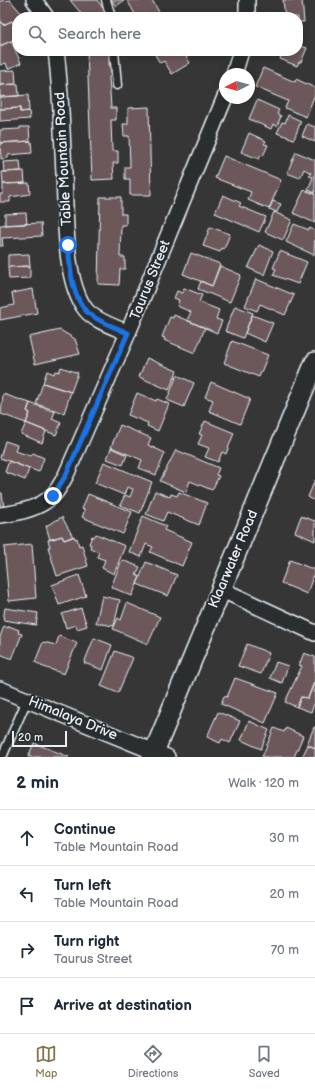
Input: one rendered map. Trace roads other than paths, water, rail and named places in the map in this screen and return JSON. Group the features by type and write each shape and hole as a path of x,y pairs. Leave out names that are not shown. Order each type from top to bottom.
{"street":[{"path":"34,0 42,12"},
{"path":"247,12 248,0"},
{"name":"Table Mountain Road","path":"56,56 68,245 72,276 77,296 86,311 96,318 128,333"},
{"path":"236,68 239,56"},
{"name":"Taurus Street","path":"0,516 35,507 53,496 66,475 128,333 222,104"},
{"name":"Klaarwater Road","path":"158,755 220,589 315,362"},
{"path":"220,589 315,633"},
{"name":"Himalaya Drive","path":"0,689 158,755"}],"lane":[{"path":"106,0 110,12"},
{"path":"114,56 117,85"},
{"path":"2,757 27,700"}]}
